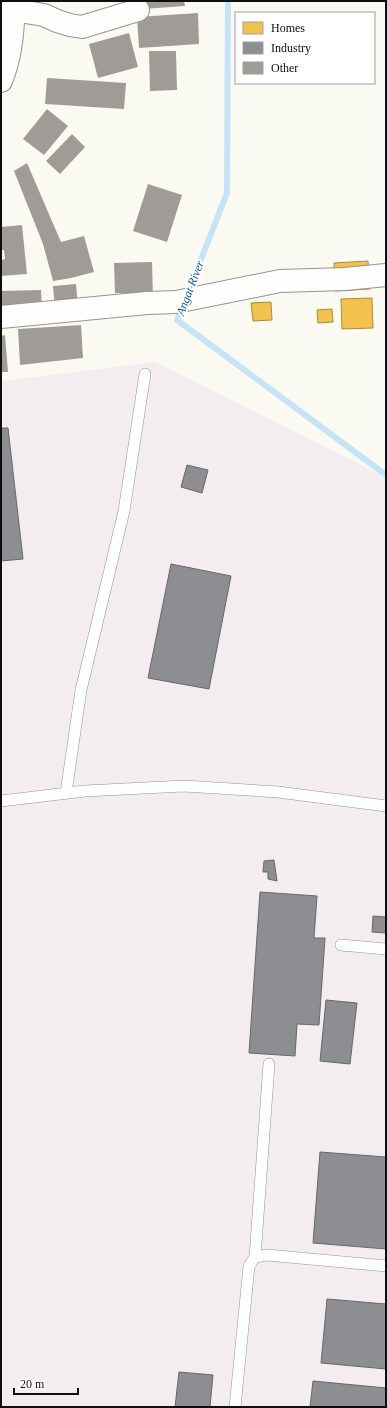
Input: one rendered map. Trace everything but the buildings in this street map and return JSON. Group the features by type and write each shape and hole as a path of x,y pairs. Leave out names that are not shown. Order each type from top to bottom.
{"street":[{"path":"1,81 8,58 13,6 44,15 70,25 82,27 138,10"},
{"path":"1,317 147,303 176,302 280,280 345,279 386,275"}],"lane":[{"path":"66,793 81,690 124,511 145,374"},
{"path":"1,801 85,791 184,786 278,792 386,806"},
{"path":"341,945 386,949"},
{"path":"235,1407 249,1266 255,1257 269,1064"},
{"path":"255,1257 267,1255 386,1266"}],"shaded area":[{"path":"155,362 386,477 386,1407 1,1407 1,381"}],"waterway":[{"name":"Angat River","path":"187,295 227,193 228,1"},
{"name":"Angat River","path":"183,305 177,320 386,475"}]}
